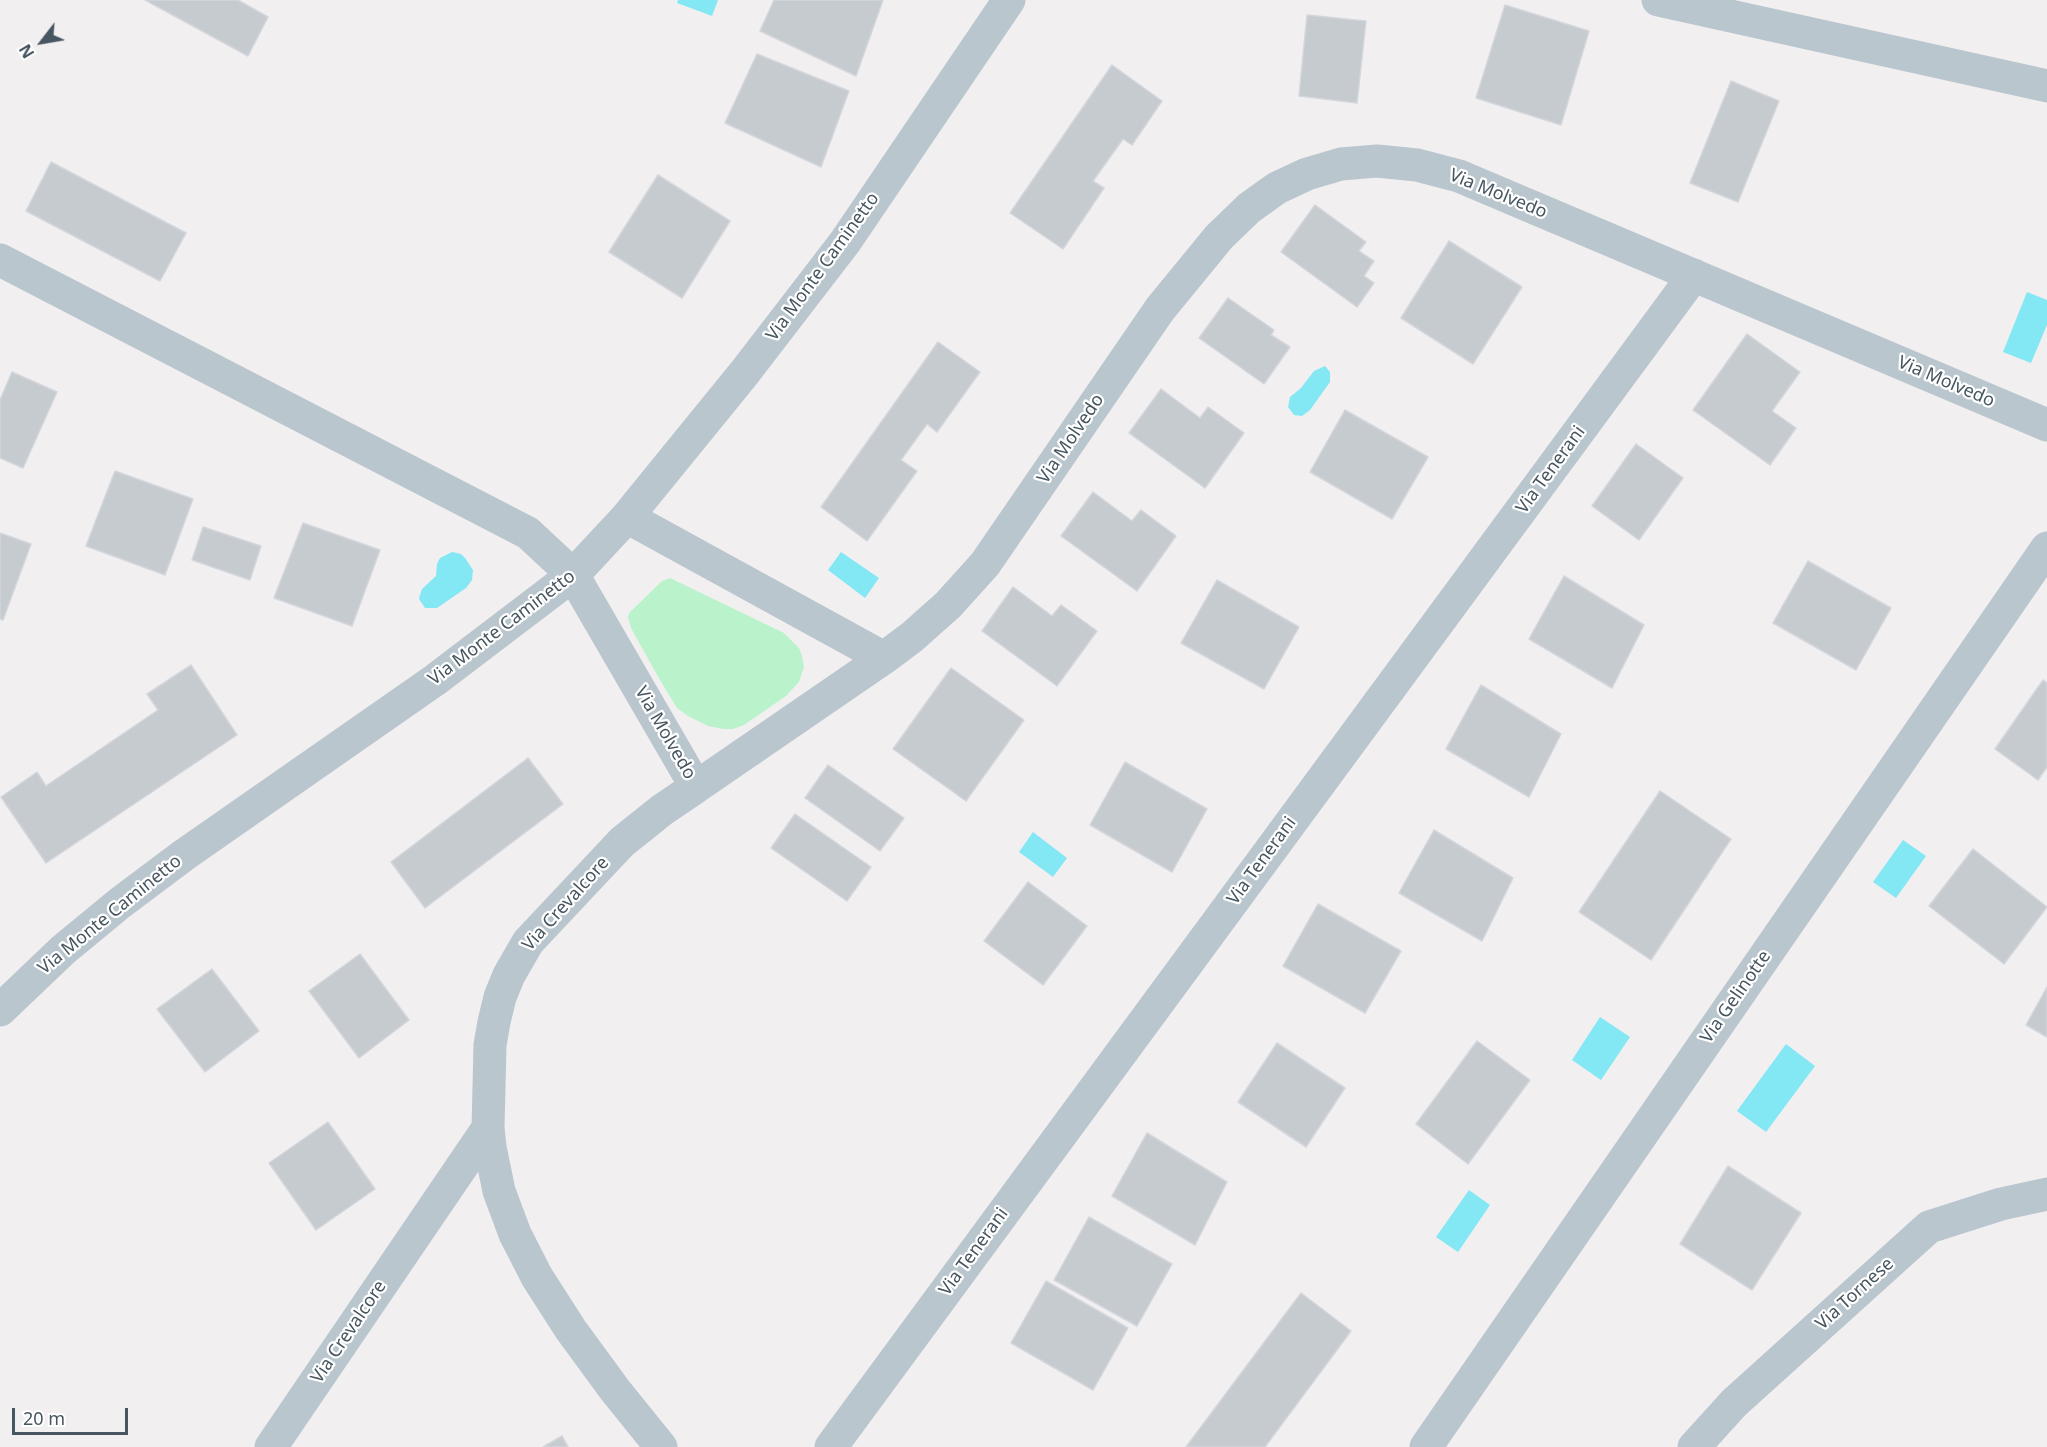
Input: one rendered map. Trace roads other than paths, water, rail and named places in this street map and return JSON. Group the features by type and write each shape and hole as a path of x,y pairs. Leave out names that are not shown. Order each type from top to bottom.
{"street":[{"name":"Via Monte Caminetto","path":"0,1010 63,950 120,903 193,849 444,674 573,575 627,517 745,372 845,242 1009,0"},
{"path":"1658,0 2047,86"},
{"name":"Via Molvedo","path":"0,260 528,533 573,575 696,787 884,658 937,616 972,580 995,550 1160,309 1219,237 1249,208 1277,188 1307,174 1341,164 1377,161 1417,165 1460,176 2047,425"},
{"name":"Via Tenerani","path":"831,1447 1694,275"},
{"path":"627,517 884,658"},
{"name":"Via Gelinotte","path":"1426,1447 2047,548"},
{"name":"Via Crevalcore","path":"661,1447 596,1366 550,1299 525,1256 506,1212 493,1167 488,1128 490,1045 500,997 528,942 622,842 662,810 696,787"},
{"name":"Via Crevalcore","path":"271,1447 488,1128"},
{"name":"Via Tornese","path":"1694,1447 1734,1403 1929,1227 2001,1204 2047,1194"}],"water":[{"path":"678,0 718,0 712,16 677,3"},
{"path":"2027,292 2047,300 2047,325 2031,363 2003,352"},
{"path":"1325,366 1330,372 1330,382 1310,410 1302,416 1294,415 1288,407 1290,397 1301,388 1314,371"},
{"path":"452,552 461,554 465,558 473,570 472,580 466,588 437,608 425,608 419,599 422,589 436,576 440,558"},
{"path":"841,552 879,578 865,598 828,570"},
{"path":"1033,832 1067,858 1053,877 1019,852"},
{"path":"1903,840 1926,856 1896,898 1873,882"},
{"path":"1600,1017 1630,1037 1601,1080 1572,1060"},
{"path":"1786,1044 1815,1066 1766,1132 1737,1111"},
{"path":"1469,1190 1490,1205 1458,1252 1436,1237"}]}
